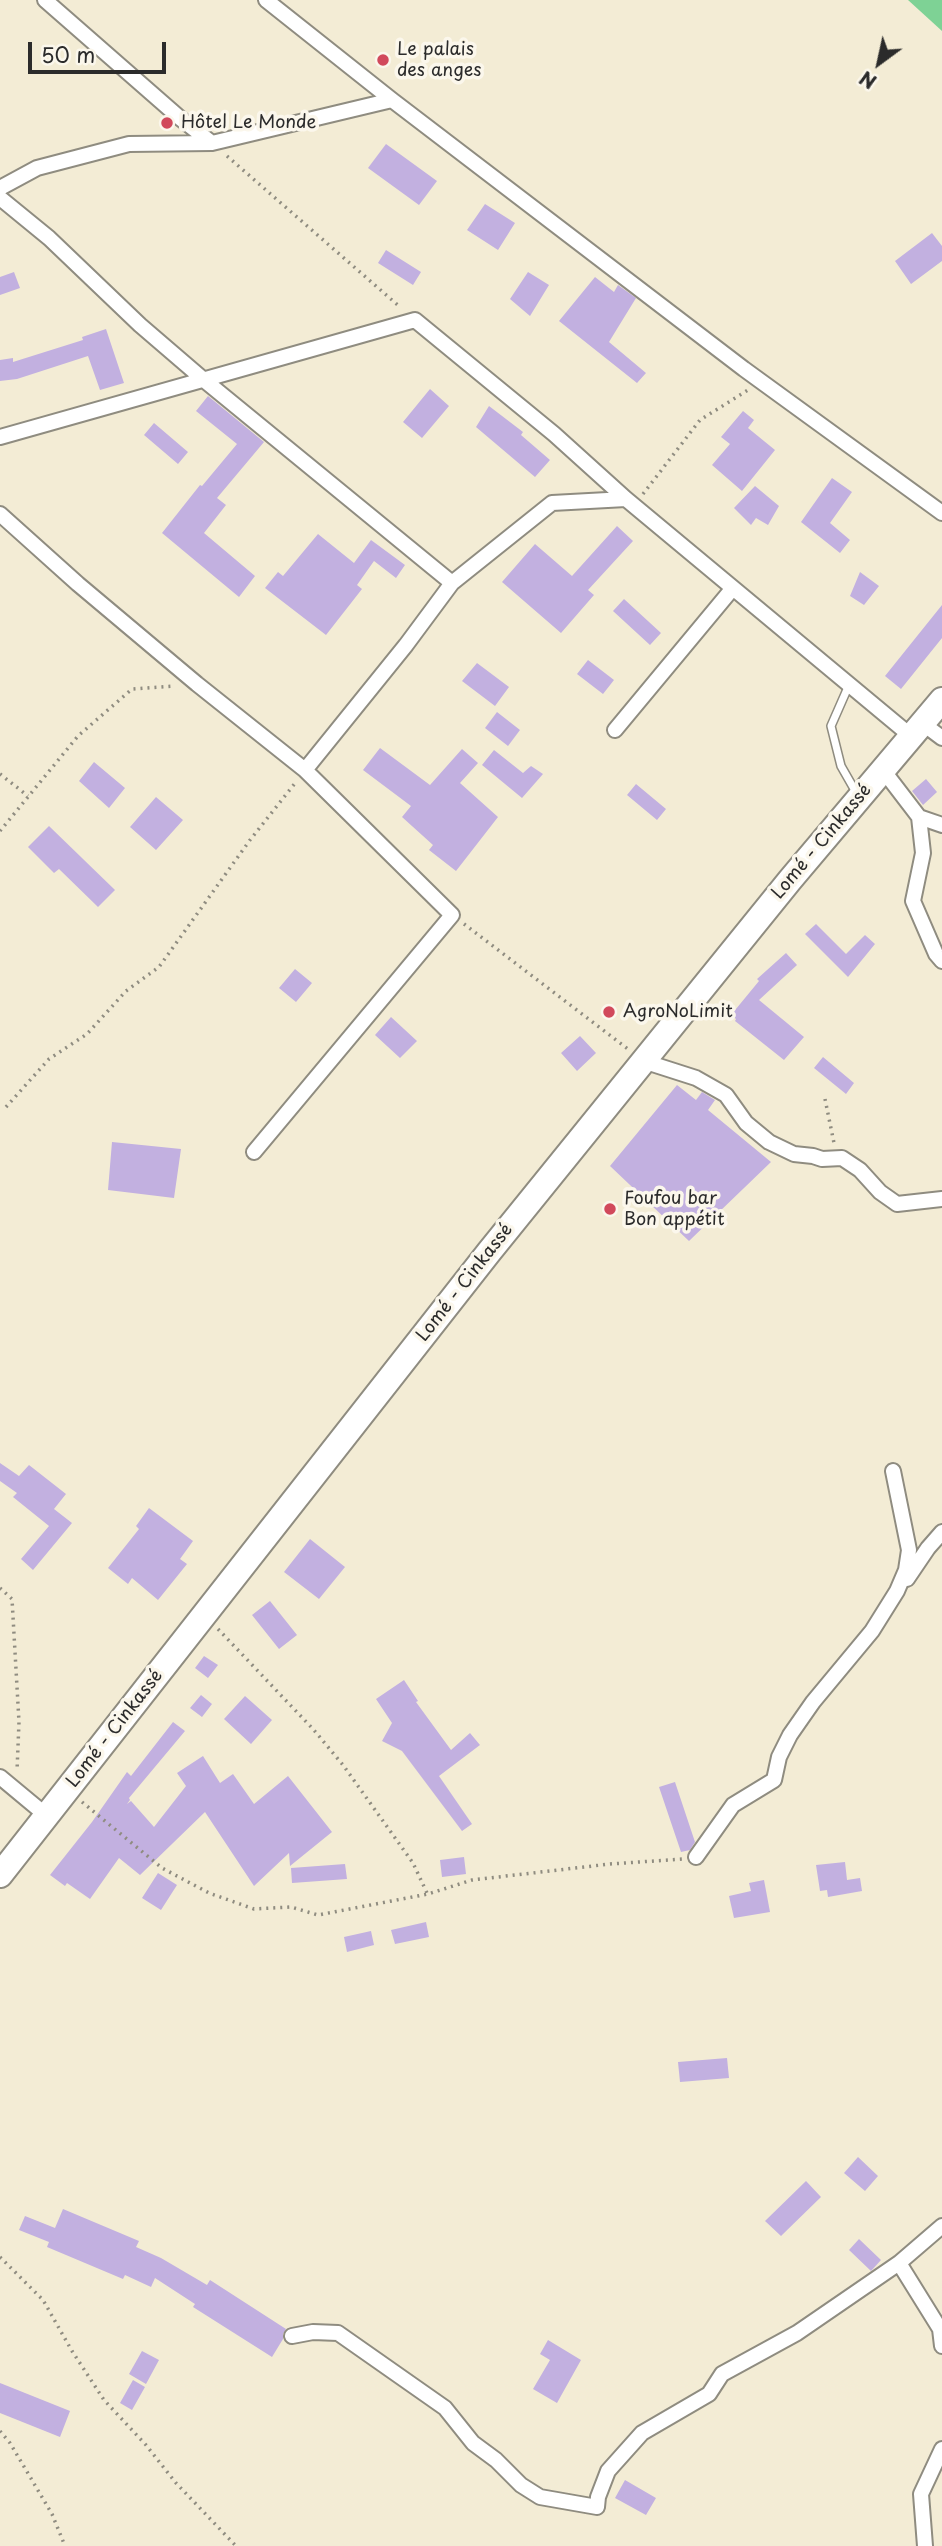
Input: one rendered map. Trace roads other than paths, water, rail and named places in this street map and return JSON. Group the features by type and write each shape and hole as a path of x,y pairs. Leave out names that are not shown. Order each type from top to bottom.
{"highway":[{"name":"Lomé - Cinkassé","path":"0,1875 489,1252 942,699"}],"street":[{"path":"45,0 212,143"},
{"path":"267,0 392,100 762,382 942,513"},
{"path":"0,188 37,168 129,144 212,143 392,100"},
{"path":"0,198 49,238 140,325 204,380 452,583"},
{"path":"0,437 415,320 850,685 917,730 942,738"},
{"path":"306,769 452,583 552,503 630,503"},
{"path":"0,514 197,684 306,769 452,915 254,1152"},
{"path":"615,730 733,588"},
{"path":"883,770 919,817 923,853 913,901 936,954 942,961"},
{"path":"919,817 942,825"},
{"path":"643,1061 696,1078 726,1095 746,1122 769,1142 794,1154 822,1160 842,1158 860,1170 880,1192 897,1204 942,1199"},
{"path":"893,1471 909,1550 906,1570 897,1591"},
{"path":"696,1857 733,1804 774,1780 779,1757 790,1735 813,1702 872,1631 897,1591 942,1532"},
{"path":"0,1777 47,1816"},
{"path":"292,2336 313,2332 338,2333 445,2408 473,2443 496,2460 521,2485 540,2497 597,2507 597,2497 608,2471 642,2433 709,2394 722,2374 797,2333 900,2263 942,2226"},
{"path":"900,2263 940,2329 942,2346"},
{"path":"925,2546 921,2494 942,2449"}],"lane":[{"path":"850,685 831,726 841,766 859,798"}],"place":[{"name":"Le palais des anges","path":"383,60"},
{"name":"Hôtel Le Monde","path":"167,123"},
{"name":"AgroNoLimit","path":"609,1012"},
{"name":"Foufou bar Bon appétit","path":"610,1209"}]}
